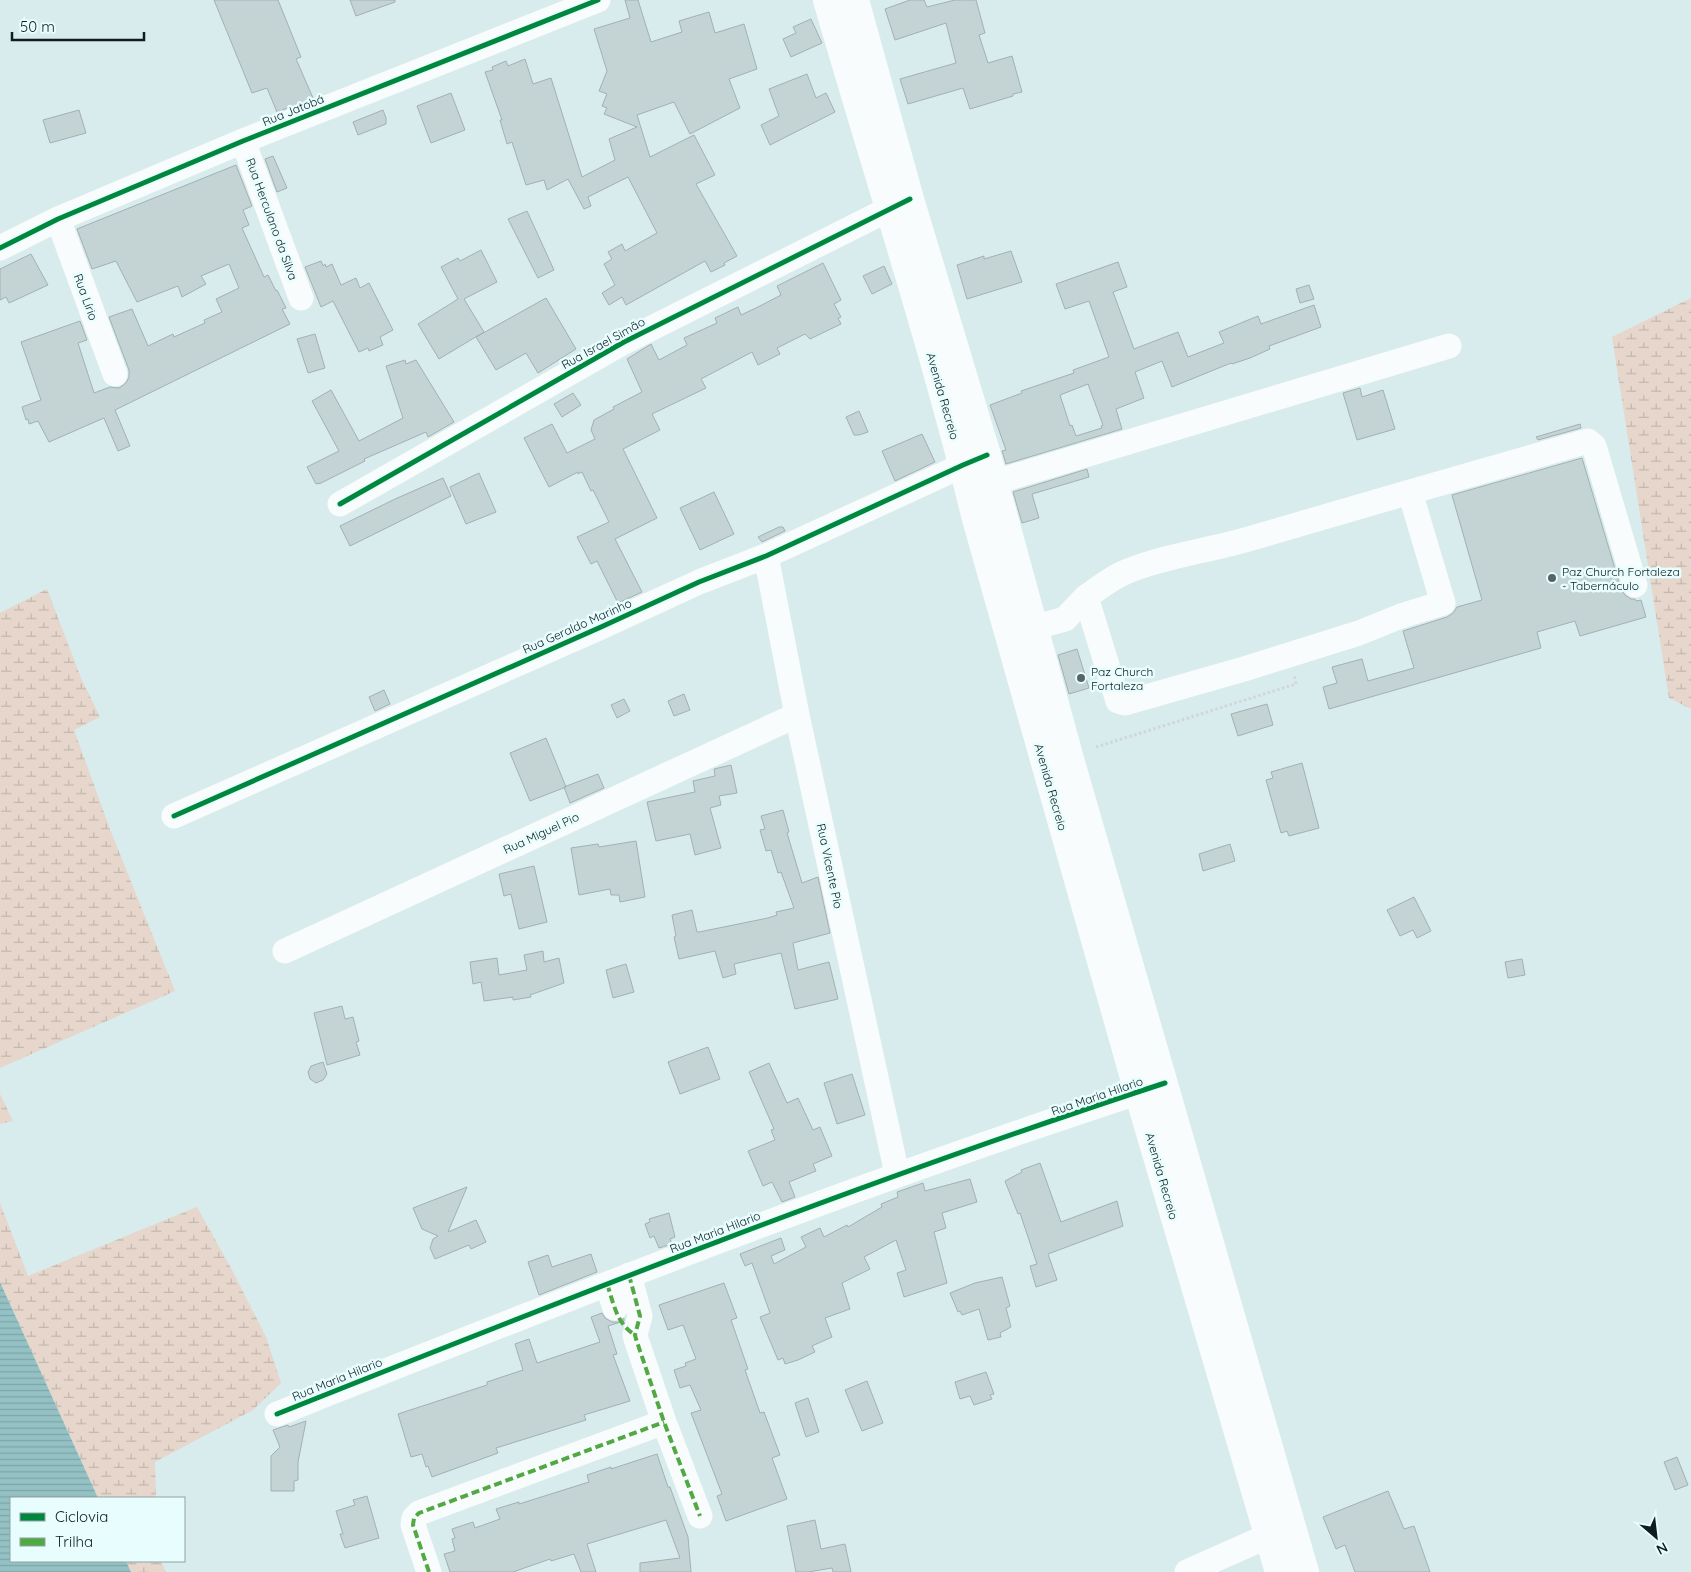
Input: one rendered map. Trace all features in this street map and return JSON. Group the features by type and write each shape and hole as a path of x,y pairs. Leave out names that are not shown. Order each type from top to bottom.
{"main road":[{"name":"Avenida Recreio","path":"845,2 900,204 976,519 1021,632"},
{"name":"Avenida Recreio","path":"900,204 995,482 1021,632 1058,763 1138,1092 1268,1536 1290,1565"},
{"name":"Avenida Recreio","path":"1058,763 1165,1083 1290,1565"}],"street":[{"name":"Rua Jatobá","path":"0,248 58,219 243,141 598,0"},
{"name":"Rua Herculano da Silva","path":"243,141 301,298"},
{"name":"Rua Israel Simão","path":"340,504 624,342 900,204"},
{"name":"Rua Lírio","path":"58,219 115,374"},
{"path":"995,482 1449,346"},
{"path":"1021,632 1065,619 1086,597 1112,578 1135,568 1245,540 1588,441 1594,446 1635,585"},
{"name":"Rua Geraldo Marinho","path":"174,816 699,582 766,556 963,464 987,455"},
{"path":"1086,597 1114,693 1118,701 1125,703 1359,633 1401,616 1443,603 1410,492"},
{"name":"Rua Vicente Pio","path":"766,556 797,715 897,1174"},
{"name":"Rua Miguel Pio","path":"285,951 797,715"},
{"name":"Rua Maria Hilario","path":"277,1414 618,1279 897,1174 1165,1083"},
{"path":"618,1279 623,1322 700,1516"},
{"path":"618,1279 640,1316 623,1322"},
{"path":"429,1572 412,1524 414,1518 419,1513 664,1422"},
{"path":"1187,1572 1268,1536"}],"path":[{"path":"1096,748 1296,684 1289,655"}],"green space":[{"path":"1691,298 1691,709 1669,698 1612,337"},
{"path":"47,589 81,678 100,717 74,730 111,832 175,991 0,1068 0,613"},
{"path":"0,1094 13,1121 0,1124"},
{"path":"0,1203 28,1276 197,1207 266,1337 281,1383 253,1410 155,1462 156,1497 98,1497 0,1282"},
{"path":"126,1562 161,1562 166,1572 131,1572"}],"water":[{"path":"0,1282 98,1497 10,1497 10,1562 126,1562 131,1572 0,1572"}],"building":[{"path":"214,0 278,0 301,57 296,59 313,98 277,112 267,88 252,93"},
{"path":"350,0 395,0 395,2 356,16"},
{"path":"625,0 638,0 651,42 682,32 679,21 709,12 715,33 744,24 757,69 729,79 740,108 690,134 674,102 637,115 650,157 694,135 715,175 696,184 737,256 711,272 705,261 626,305 622,297 609,305 602,293 615,285 604,264 612,259 608,252 622,244 625,251 657,233 628,177 588,197 591,206 584,209 568,179 547,190 544,180 526,185 512,142 507,144 500,120 502,120 485,72 493,70 492,67 506,61 508,66 525,59 533,84 551,78 582,177 615,160 609,139 637,127 604,114 607,108 602,106 607,94 599,91 607,71 594,29 630,18"},
{"path":"910,0 924,0 927,7 955,0 976,0 985,33 979,35 988,63 1012,56 1022,92 970,109 963,88 908,104 900,79 956,63 946,23 895,40 885,9"},
{"path":"811,19 822,43 791,57 783,39 796,33 793,27"},
{"path":"807,74 816,98 826,93 835,112 770,145 761,125 779,116 769,89"},
{"path":"451,93 465,130 431,143 417,106"},
{"path":"79,110 86,133 50,143 43,120"},
{"path":"383,110 386,124 358,135 353,122"},
{"path":"273,156 287,188 277,192 265,159"},
{"path":"236,165 252,206 243,210 249,225 242,228 264,277 268,275 286,308 282,309 290,324 115,410 130,446 118,451 104,418 49,442 38,421 29,424 22,407 41,400 21,342 80,321 87,340 78,343 94,393 110,387 119,388 126,383 129,377 129,370 109,317 132,309 148,346 173,334 174,337 205,323 204,320 222,312 216,299 239,288 229,264 201,276 206,284 182,297 178,286 137,302 116,261 92,269 77,229"},
{"path":"527,211 554,270 538,278 508,219"},
{"path":"481,250 497,282 464,299 484,332 439,359 418,324 458,299 441,267 458,258 460,261"},
{"path":"1011,251 1022,282 967,299 957,265 984,256 984,259"},
{"path":"31,254 48,285 9,303 6,297 0,300 0,269"},
{"path":"321,261 323,266 325,264 326,267 332,264 341,285 356,278 360,288 369,283 393,330 380,337 383,345 369,351 368,348 359,352 333,301 321,307 305,267"},
{"path":"1118,262 1127,287 1113,292 1134,349 1178,332 1188,357 1224,343 1219,332 1258,316 1261,324 1314,305 1321,327 1269,346 1270,349 1250,358 1231,363 1172,387 1162,361 1135,372 1144,398 1116,409 1122,429 1006,464 1002,451 1006,450 990,405 1022,393 1021,391 1074,373 1073,370 1109,357 1089,301 1065,309 1056,284","holes":["1088,384 1103,425 1101,426 1102,428 1076,436 1072,425 1070,426 1060,395"]},
{"path":"823,263 841,300 834,304 841,317 838,318 841,324 810,339 805,334 777,348 780,354 758,365 752,352 701,379 706,388 652,414 660,430 623,449 657,518 615,539 642,592 618,603 597,561 591,564 577,537 609,522 593,490 591,491 582,472 578,474 578,472 549,487 524,438 552,424 567,453 595,439 591,430 594,420 614,409 613,407 642,392 627,359 651,344 659,360 687,345 684,338 717,323 715,318 738,307 741,315 758,307 781,295 777,286"},
{"path":"884,266 892,284 872,294 863,276"},
{"path":"1309,285 1314,299 1300,303 1296,289"},
{"path":"546,298 576,349 538,373 526,353 496,370 476,337"},
{"path":"315,334 325,368 308,373 297,339"},
{"path":"405,360 406,364 416,360 454,422 428,437 426,432 364,459 365,461 316,484 307,467 339,451 312,401 331,390 359,441 403,418 386,366"},
{"path":"1360,388 1362,397 1383,390 1395,429 1357,440 1343,393"},
{"path":"573,393 581,405 562,417 554,404"},
{"path":"859,411 868,432 854,435 846,417"},
{"path":"1580,424 1581,428 1538,440 1536,437"},
{"path":"922,434 935,462 895,481 882,451"},
{"name":"Paz Church Fortaleza - Tabernáculo","path":"1582,458 1621,589 1631,599 1641,600 1646,617 1580,636 1575,621 1537,632 1541,648 1329,709 1323,687 1337,683 1332,667 1362,659 1368,681 1414,668 1403,631 1447,617 1457,607 1482,600 1452,495"},
{"path":"1087,469 1089,477 1032,494 1039,518 1022,523 1013,492"},
{"path":"479,473 496,512 466,524 450,487"},
{"path":"443,478 451,496 350,546 340,526"},
{"path":"714,492 734,534 700,550 680,508"},
{"path":"783,527 785,531 762,542 758,537"},
{"path":"1077,649 1089,688 1069,694 1058,655"},
{"path":"384,690 390,704 375,711 369,697"},
{"path":"684,694 690,710 674,716 668,701"},
{"path":"624,699 630,711 617,718 611,705"},
{"path":"1267,704 1273,725 1238,736 1231,714"},
{"path":"546,738 566,787 530,801 510,753"},
{"path":"1302,763 1319,828 1289,836 1287,831 1281,833 1266,780 1273,778 1271,772"},
{"path":"731,765 737,793 719,796 721,805 710,808 721,848 695,855 690,834 656,841 647,802 695,792 693,781 715,776 714,769"},
{"path":"598,774 604,788 570,803 564,787"},
{"path":"783,810 789,832 787,833 802,883 818,877 830,933 793,943 798,970 829,962 838,999 795,1009 781,953 734,964 736,974 723,978 715,951 679,959 672,915 692,910 697,932 699,932 768,918 777,915 776,912 794,908 781,872 778,873 771,850 766,851 760,830 765,829 761,816"},
{"path":"636,841 645,897 620,902 619,895 611,895 610,889 579,895 571,848 598,844 599,847"},
{"path":"1230,844 1235,861 1203,871 1199,854"},
{"path":"534,866 547,922 519,929 511,894 504,896 499,874"},
{"path":"1414,897 1431,931 1417,938 1413,930 1400,936 1387,910"},
{"path":"543,951 544,962 559,958 564,983 530,995 531,997 513,1000 513,997 484,1001 481,982 473,984 470,962 497,958 499,975 527,970 524,955"},
{"path":"1522,959 1525,975 1508,978 1505,962"},
{"path":"626,964 634,992 613,998 606,970"},
{"path":"342,1006 345,1019 353,1017 359,1041 356,1042 360,1055 327,1065 314,1013"},
{"path":"708,1047 720,1079 680,1094 668,1062"},
{"path":"323,1062 327,1074 323,1080 316,1083 310,1079 308,1072 311,1066"},
{"path":"769,1063 787,1103 798,1098 813,1130 820,1127 832,1156 813,1164 816,1171 789,1182 795,1197 782,1202 772,1182 763,1186 748,1151 775,1140 771,1130 774,1129 749,1072"},
{"path":"852,1074 865,1115 837,1124 824,1083"},
{"path":"1040,1163 1061,1222 1117,1201 1123,1226 1048,1254 1057,1280 1036,1287 1030,1266 1037,1264 1020,1213 1018,1214 1005,1181 1022,1172 1021,1170"},
{"path":"970,1179 977,1202 942,1213 946,1228 934,1232 947,1283 904,1297 897,1273 906,1270 896,1240 864,1257 870,1269 842,1283 850,1309 825,1318 832,1337 812,1346 815,1352 798,1360 785,1364 783,1358 778,1360 760,1317 770,1313 752,1263 745,1266 740,1254 781,1238 785,1250 771,1256 774,1264 806,1247 801,1237 820,1228 824,1237 847,1225 848,1227 882,1207 881,1204 898,1197 897,1192 923,1183 925,1191"},
{"path":"467,1187 448,1232 476,1220 486,1242 471,1249 469,1245 435,1259 430,1248 433,1239 438,1236 422,1229 413,1208"},
{"path":"669,1213 675,1237 670,1239 672,1244 659,1248 654,1236 650,1238 645,1224 650,1222 649,1219"},
{"path":"591,1254 597,1272 539,1295 528,1262 548,1255 552,1267"},
{"path":"1002,1277 1010,1306 1006,1308 1011,1327 1000,1333 1001,1337 988,1340 979,1309 962,1315 960,1311 958,1312 950,1293 975,1283"},
{"path":"724,1283 737,1318 731,1320 748,1369 745,1370 760,1413 764,1412 780,1455 772,1458 787,1499 726,1521 717,1496 722,1494 691,1413 701,1410 690,1385 680,1388 674,1370 686,1366 685,1363 696,1359 683,1325 668,1330 659,1305"},
{"path":"602,1313 605,1318 612,1322 619,1322 624,1318 624,1321 608,1326 617,1354 613,1355 630,1401 584,1415 586,1420 496,1448 498,1453 432,1477 428,1466 426,1467 422,1454 411,1457 398,1414 487,1385 487,1382 523,1370 515,1344 529,1339 537,1363 600,1342 591,1317"},
{"path":"986,1372 994,1394 990,1395 992,1399 974,1405 970,1396 960,1399 955,1382"},
{"path":"867,1381 883,1423 862,1431 845,1390"},
{"path":"808,1398 819,1432 806,1437 795,1403"},
{"path":"306,1421 298,1462 298,1480 294,1481 294,1491 271,1491 271,1456 280,1447 273,1430"},
{"path":"657,1454 688,1537 691,1572 640,1572 640,1563 680,1558 666,1520 587,1544 596,1572 581,1572 574,1554 551,1561 550,1559 513,1572 450,1572 444,1554 455,1551 452,1539 455,1538 452,1529 473,1522 475,1528 500,1519 496,1509 519,1502 519,1504 589,1482 587,1475"},
{"path":"1677,1457 1688,1485 1675,1490 1664,1462"},
{"path":"1388,1491 1404,1529 1414,1526 1430,1572 1355,1572 1345,1545 1336,1549 1323,1517"},
{"path":"367,1496 379,1538 345,1548 340,1534 343,1534 336,1511 355,1505 353,1500"},
{"path":"815,1520 821,1549 845,1544 851,1572 833,1572 832,1568 796,1572 787,1526"}],"marked path":[{"path":"629,1275 640,1316 635,1335 636,1339 664,1422 700,1516"},
{"path":"607,1284 620,1319 635,1335"},
{"path":"429,1572 413,1525 414,1518 419,1513 664,1422"}],"cycle path":[{"path":"0,248 58,219 243,141 598,0"},
{"path":"340,504 624,342 910,199"},
{"path":"174,816 699,582 766,556 987,455"},
{"path":"277,1414 718,1241 941,1160 1165,1083"}],"place":[{"name":"Paz Church Fortaleza - Tabernáculo","path":"1552,578"},
{"name":"Paz Church Fortaleza","path":"1081,678"}]}
